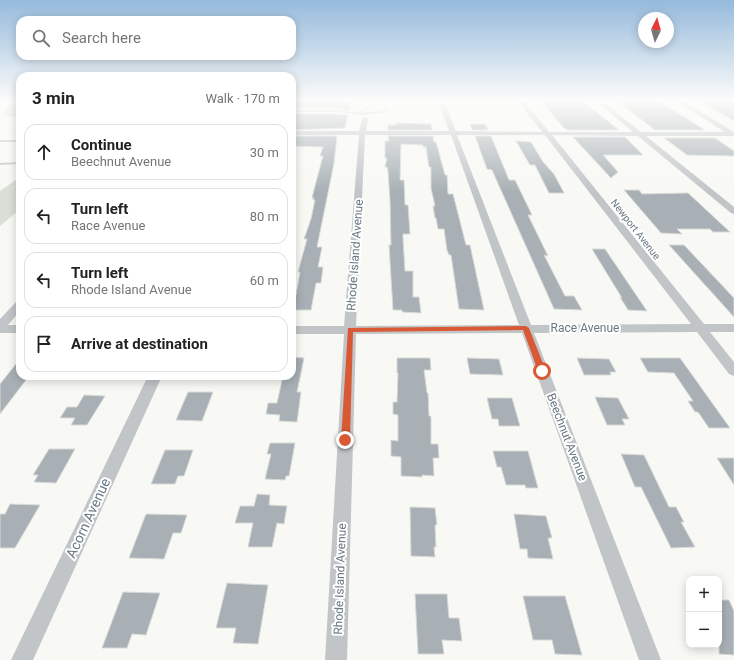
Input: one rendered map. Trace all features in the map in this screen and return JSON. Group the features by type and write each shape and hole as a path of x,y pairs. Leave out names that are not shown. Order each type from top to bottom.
{"street":[{"path":"636,132 734,211"},
{"path":"296,134 734,134"},
{"name":"Rhode Island Avenue","path":"336,660 350,330 362,134"},
{"name":"Beechnut Avenue","path":"452,134 650,660"},
{"name":"Newport Avenue","path":"547,134 734,371"},
{"path":"0,328 16,309"},
{"path":"0,328 16,329"},
{"name":"Race Avenue","path":"296,330 734,328"},
{"name":"Acorn Avenue","path":"22,660 153,380"}],"lane":[{"path":"0,141 16,141"},
{"path":"0,164 16,163"}],"shaded area":[{"path":"16,180 16,212 0,226 0,191"}],"building":[{"path":"296,136 337,136 334,163 317,247 322,247 318,267 323,267 321,283 316,283 311,310 296,310 296,295 300,272 298,272 307,239 304,239 311,219 315,200 312,198 323,156 320,156 323,147 296,146"},
{"path":"388,136 433,136 445,175 447,175 448,194 453,194 466,245 470,245 484,310 459,309 451,255 449,255 447,250 444,229 438,229 435,218 433,206 435,206 431,188 431,167 429,167 426,147 423,147 423,145 401,144 400,180 404,180 405,205 408,205 410,234 403,234 405,271 413,271 413,297 419,297 421,313 393,310 389,245 391,245 390,200 388,171 387,167 385,167 387,158 385,158 385,141 389,141"},
{"path":"475,136 491,136 509,180 515,180 532,215 528,215 548,256 544,255 565,296 574,296 582,310 554,309 492,170 487,169"},
{"path":"573,137 625,137 643,155 603,155 618,172 611,178"},
{"path":"664,138 715,138 734,151 734,156 687,155"},
{"path":"516,141 531,142 543,162 554,174 564,193 549,193 535,165 530,165"},
{"path":"624,190 639,190 642,194 688,193 730,232 713,232 710,229 677,229 682,234 661,233"},
{"path":"669,245 684,245 734,298 734,317"},
{"path":"592,249 605,249 647,311 628,310"},
{"path":"296,357 304,358 297,392 301,392 297,422 279,421 280,415 266,414 268,403 277,403 282,380 296,380"},
{"path":"397,358 430,358 431,370 424,370 428,393 429,416 431,416 431,444 438,444 439,458 433,458 434,476 401,476 401,457 391,456 391,440 398,441 398,415 393,414 393,402 397,402"},
{"path":"467,358 499,359 503,375 470,374"},
{"path":"577,358 609,359 616,372 610,372 611,375 584,375"},
{"path":"640,358 680,358 730,428 709,428 698,412 695,412 688,401 693,401 674,373 648,372"},
{"path":"16,364 16,380 26,380 0,414 0,384"},
{"path":"188,392 213,392 202,421 176,420"},
{"path":"84,395 105,396 87,425 71,425 75,418 60,418 67,407 77,407"},
{"path":"595,397 618,398 629,419 622,419 625,425 607,425"},
{"path":"487,398 512,398 520,426 499,426 498,419 492,419"},
{"path":"270,443 295,443 289,476 286,476 285,480 265,479 271,454 267,454"},
{"path":"49,449 75,449 56,483 34,482 38,475 33,475"},
{"path":"165,450 193,450 184,476 178,476 175,484 151,484"},
{"path":"493,451 528,451 538,488 526,488 525,485 506,485 501,467 497,467"},
{"path":"621,454 644,455 669,507 676,507 684,522 681,522 695,547 671,548 641,487 635,487"},
{"path":"717,458 734,458 734,485"},
{"path":"257,494 270,495 269,505 287,506 284,524 277,523 272,547 248,547 253,523 235,523 240,506 254,506"},
{"path":"10,504 40,505 15,548 0,548 0,514 5,514"},
{"path":"410,507 435,508 437,525 435,525 435,557 411,556"},
{"path":"146,514 187,515 181,533 173,533 164,559 129,558"},
{"path":"514,514 546,516 552,538 548,538 553,559 528,558 527,549 520,549"},
{"path":"227,583 268,585 258,644 233,643 236,628 216,628"},
{"path":"123,592 160,593 146,635 132,634 127,648 102,648"},
{"path":"415,594 447,594 449,618 459,618 462,641 442,640 444,654 418,654"},
{"path":"523,596 565,596 582,655 555,654 552,640 533,640"},
{"path":"722,600 729,600 734,611 734,655 719,654 719,648 722,648"}],"route":[{"path":"345,440 350,330 526,328 542,371"}]}
